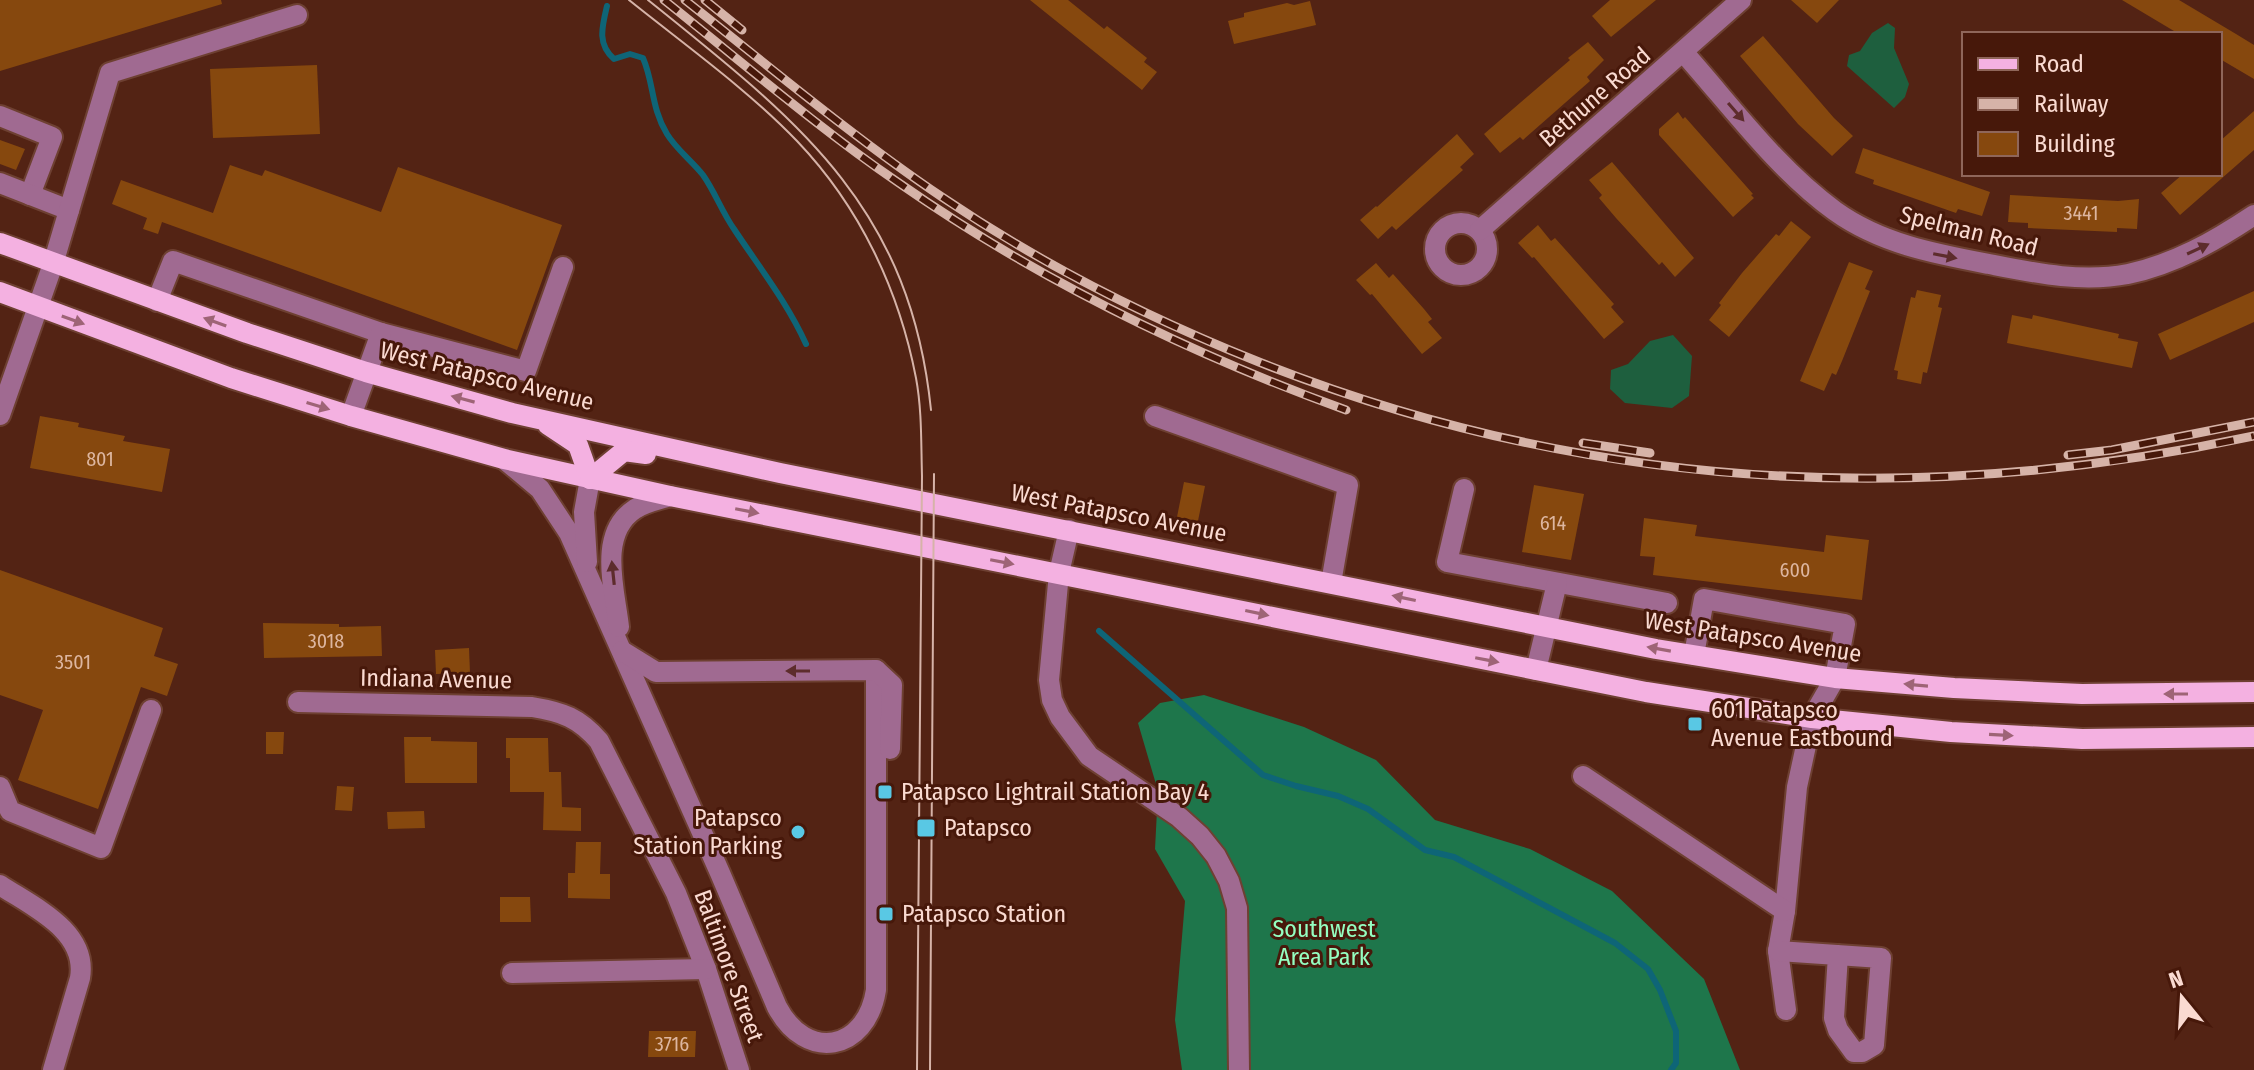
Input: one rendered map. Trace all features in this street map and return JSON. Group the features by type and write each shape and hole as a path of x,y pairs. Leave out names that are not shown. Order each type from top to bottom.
{"main road":[{"name":"West Patapsco Avenue","path":"0,243 157,301 366,372 538,418 780,473 1546,627 1835,678 2082,694 2254,692"},
{"path":"0,292 231,378 504,459 670,496 1646,692 1812,718 1951,732 2082,739 2254,737"},
{"path":"538,418 578,445 590,479"},
{"path":"590,479 627,450 757,476 780,473"}],"street":[{"name":"Bethune Road","path":"1480,230 1741,0"},
{"path":"0,415 39,308 110,73 297,15"},
{"name":"Spelman Road","path":"1684,53 1801,184 1837,212 1873,233 1921,251 2043,275 2084,277 2127,274 2171,262 2215,241 2254,215"},
{"path":"0,116 52,137 30,195"},
{"path":"0,183 69,210"},
{"path":"157,301 173,261 381,333 526,371 563,267"},
{"path":"351,416 381,333"},
{"path":"1155,416 1348,485 1331,583"},
{"path":"504,459 548,499 588,572 763,979 784,1021 806,1040 831,1042 850,1037 870,1015 876,979 876,670 656,672 622,651"},
{"path":"588,572 584,512 590,479"},
{"path":"1464,489 1447,562 1667,603"},
{"path":"622,651 612,565 613,538 631,511 670,496"},
{"path":"1069,530 1059,573 1049,680 1052,700 1060,717 1089,756 1179,817 1216,856 1229,881 1237,908 1239,1070"},
{"path":"1536,670 1557,583"},
{"path":"1694,655 1704,599 1845,624 1835,678 1812,718 1797,787 1778,951 1786,1010"},
{"name":"Indiana Avenue","path":"298,702 532,707 572,718"},
{"path":"0,787 10,811 101,848 151,710"},
{"name":"Baltimore Street","path":"572,718 585,725 599,741 676,893 706,969 739,1070"},
{"path":"1583,776 1785,911"},
{"path":"0,885 62,927 78,952 82,965 53,1070"},
{"path":"1778,951 1838,955 1881,958 1874,1045 1862,1052 1854,1052 1838,1030 1834,1018 1838,955"},
{"path":"512,973 706,969"}],"green space":[{"path":"1888,23 1895,28 1894,48 1909,84 1905,97 1894,108 1847,66 1849,55 1860,51 1872,33"},
{"path":"1673,335 1692,356 1689,396 1672,408 1625,403 1610,389 1611,370 1628,364 1650,341"},
{"name":"Southwest Area Park","path":"1204,695 1304,727 1376,760 1435,820 1530,849 1612,891 1704,979 1740,1070 1182,1070 1175,1020 1185,901 1155,849 1158,791 1138,723 1160,703"}],"building":[{"path":"0,0 221,0 222,4 0,71"},
{"path":"1030,0 1068,0 1147,58 1144,62 1157,72 1142,90"},
{"path":"1610,0 1656,0 1611,37 1592,16"},
{"path":"1791,0 1839,0 1817,23"},
{"path":"2122,0 2179,0 2236,34 2254,45 2254,79 2222,60 2222,32 2176,32"},
{"path":"1310,1 1316,25 1234,44 1228,21 1244,17 1244,13"},
{"path":"1763,36 1853,136 1832,156 1798,124 1740,56"},
{"path":"1588,42 1604,60 1587,77 1590,81 1523,140 1520,137 1500,153 1484,134"},
{"path":"317,65 320,134 213,138 210,69"},
{"path":"2254,111 2254,150 2180,215 2161,193 2181,176 2222,176 2222,139"},
{"path":"1678,112 1753,194 1754,198 1733,217 1659,135 1659,129"},
{"path":"1457,134 1474,154 1460,167 1463,170 1396,230 1392,226 1378,239 1360,220"},
{"path":"0,140 25,149 16,170 0,164"},
{"path":"1863,148 1990,192 1982,216 1958,209 1956,213 1873,184 1874,180 1855,173"},
{"path":"1612,162 1694,258 1675,277 1662,262 1659,265 1616,218 1589,180"},
{"path":"230,165 262,176 265,170 381,212 398,167 562,225 517,350 162,222 158,234 143,229 147,218 112,204 121,180 213,213"},
{"path":"2010,195 2118,201 2139,199 2137,229 2117,228 2117,232 2028,228 2028,223 2008,222"},
{"path":"1791,221 1811,237 1729,337 1709,320 1742,273"},
{"path":"1538,225 1551,241 1555,238 1614,304 1611,307 1624,322 1604,339 1534,257 1518,243"},
{"path":"1849,262 1873,271 1865,289 1870,291 1836,375 1832,373 1824,391 1800,381"},
{"path":"1376,263 1389,278 1393,274 1424,309 1432,319 1428,322 1442,338 1422,354 1372,294 1356,280"},
{"path":"1917,290 1941,295 1938,307 1942,308 1927,373 1923,372 1921,384 1897,379 1898,371 1894,370 1911,297 1915,298"},
{"path":"2254,291 2254,322 2170,360 2158,334"},
{"path":"2012,315 2032,319 2033,315 2119,334 2118,338 2138,342 2132,368 2007,343"},
{"path":"40,416 125,436 123,441 170,449 162,492 30,468"},
{"path":"1184,482 1205,486 1198,521 1177,517"},
{"path":"1534,485 1584,494 1571,560 1522,552"},
{"path":"1644,518 1697,525 1695,536 1824,552 1826,535 1869,540 1862,600 1653,575 1655,557 1640,556"},
{"path":"0,570 163,628 154,656 178,664 167,696 141,687 98,809 18,780 43,710 0,695"},
{"path":"263,623 381,626 382,656 264,658"},
{"path":"469,648 470,673 436,674 435,650"},
{"path":"266,732 284,732 283,754 266,754"},
{"path":"404,737 477,742 477,783 405,783"},
{"path":"506,738 548,738 549,772 561,772 562,807 581,808 581,831 543,830 544,792 510,792 510,758 506,758"},
{"path":"337,786 354,787 352,811 335,810"},
{"path":"424,811 425,828 388,829 387,812"},
{"path":"576,842 601,842 600,874 610,874 610,899 568,898 568,873 575,873"},
{"path":"500,897 530,897 531,922 500,922"},
{"path":"649,1031 696,1031 695,1057 648,1057"}],"waterway":[{"path":"607,6 603,28 605,47 614,59 630,54 643,58 658,115 667,134 703,175 806,344"},
{"path":"1099,631 1263,775 1338,796 1368,809 1425,850 1454,857 1615,943 1648,969 1660,990 1676,1031 1676,1063 1671,1070"}],"tram line":[{"path":"629,0 758,103 820,167 874,251 909,345 919,402 922,476 917,1070"},
{"path":"648,0 752,86 797,128 838,173 872,222 899,276 919,338 931,410"},
{"path":"930,1070 934,474"}],"railway":[{"path":"664,0 869,162 1005,251 1059,282 1172,338 1346,410"},
{"path":"685,0 876,150 979,222 1018,245 1096,288 1177,327 1259,362 1381,405 1503,438 1627,461 1750,474 1875,478 2001,473 2127,459 2254,436"},
{"path":"705,0 742,30"},
{"path":"2068,455 2112,450 2254,422"},
{"path":"1583,443 1650,453"}],"place":[{"name":"601 Patapsco Avenue Eastbound","path":"1695,724"},
{"name":"Patapsco Lightrail Station Bay 4","path":"885,792"},
{"name":"Patapsco","path":"926,828"},
{"name":"Patapsco Station Parking","path":"798,832"},
{"name":"Patapsco Station","path":"886,914"}]}
